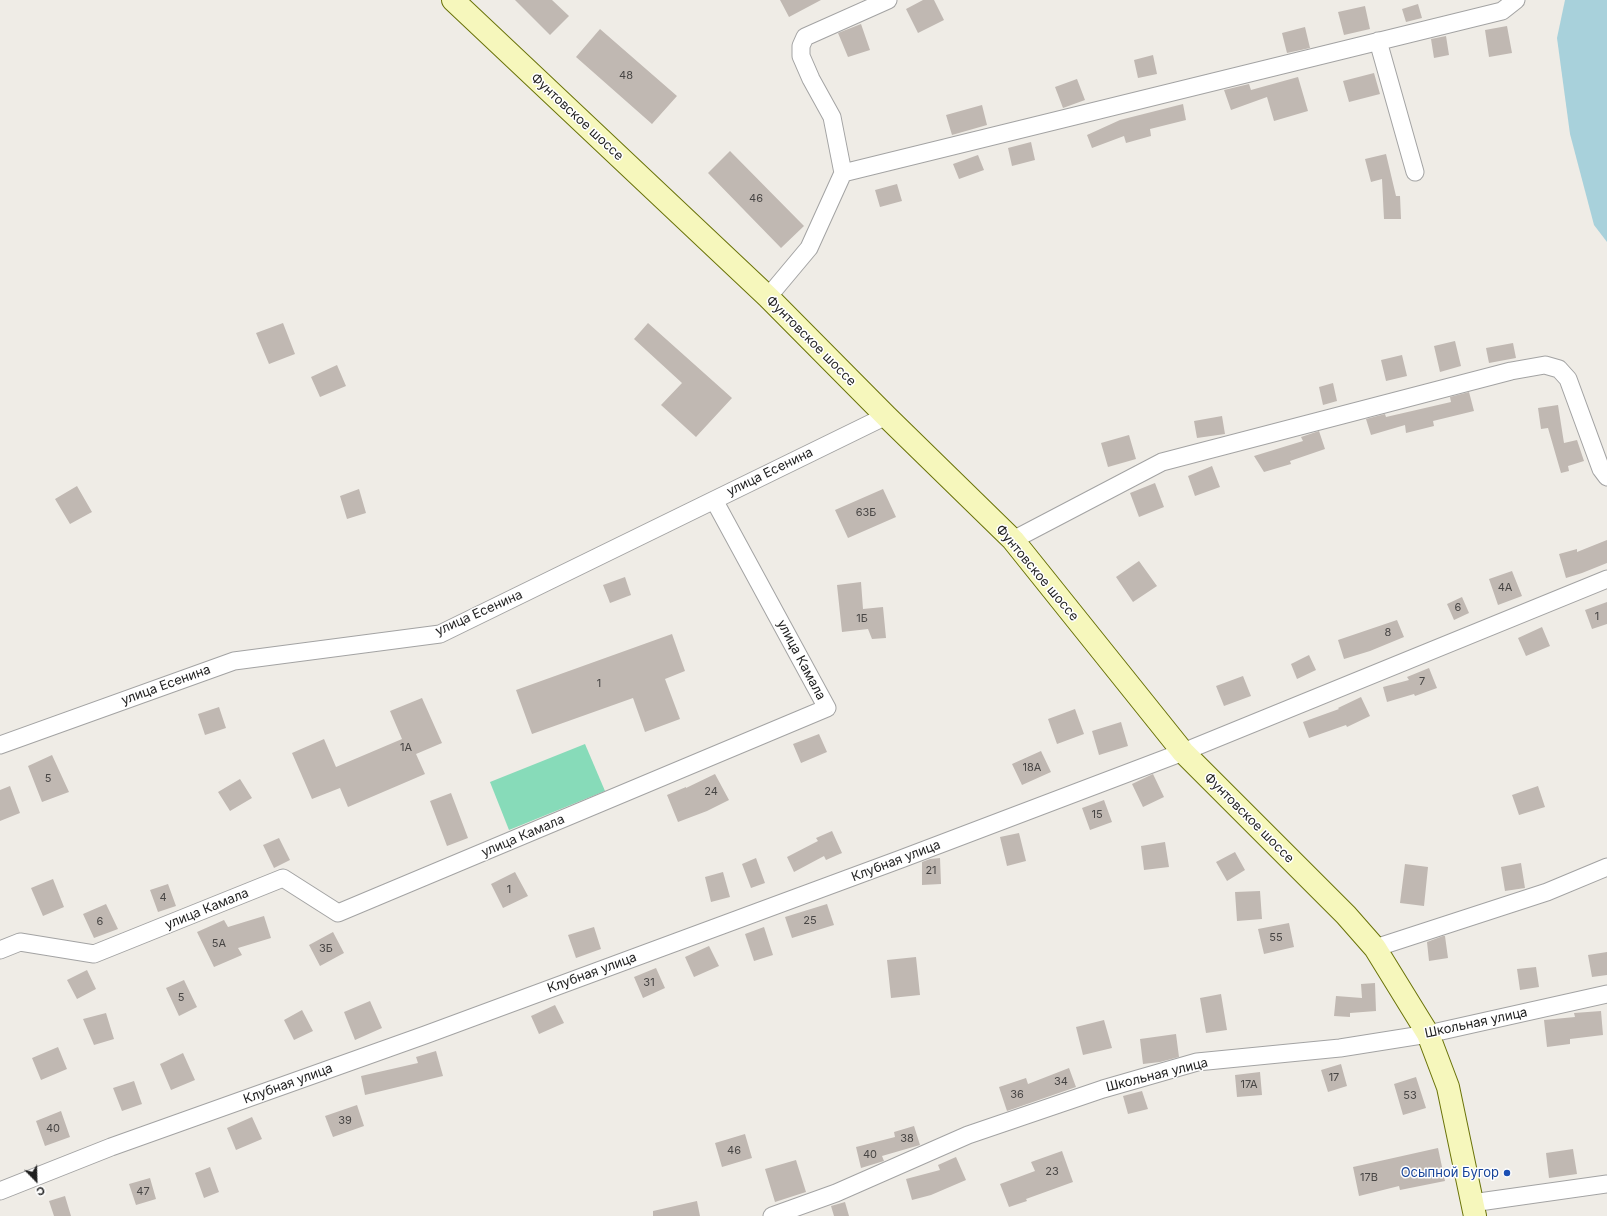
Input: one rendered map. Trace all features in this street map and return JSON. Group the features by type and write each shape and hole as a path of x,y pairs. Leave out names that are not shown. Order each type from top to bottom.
{"street":[{"name":"Фунтовское шоссе","path":"453,0 768,297 886,416 1013,540 1183,752 1346,915 1375,948 1428,1034 1448,1087 1473,1209"},
{"path":"768,297 809,248 843,173 832,117 811,79 801,56 801,46 805,37 888,0"},
{"path":"843,173 1502,11 1516,0"},
{"path":"1378,41 1416,172"},
{"path":"1013,540 1162,462 1511,371 1545,364 1559,369 1568,379 1601,469 1607,477"},
{"name":"улица Есенина","path":"0,745 234,661 440,634 886,416"},
{"name":"улица Камала","path":"0,950 20,942 94,954 284,878 338,914 827,708 714,500"},
{"name":"Клубная улица","path":"0,1191 111,1147 426,1035 894,862 1183,752 1607,579"},
{"path":"1375,948 1547,892 1607,867"},
{"name":"Школьная улица","path":"772,1216 836,1193 968,1135 1103,1089 1197,1062 1340,1048 1428,1034 1607,994"},
{"path":"1473,1209 1607,1184"}],"green space":[{"path":"585,744 605,791 509,830 490,782"}],"water":[{"path":"1565,0 1607,0 1607,242 1594,225 1570,134 1557,38"}],"building":[{"path":"515,0 552,0 569,16 550,35"},
{"path":"780,0 821,0 789,17"},
{"path":"923,0 934,0 944,20 918,33 906,9"},
{"path":"1418,4 1422,18 1406,22 1402,9"},
{"path":"1365,6 1370,29 1344,35 1338,12"},
{"path":"861,24 870,50 848,57 838,33"},
{"path":"1507,26 1512,53 1489,57 1485,30"},
{"path":"1305,27 1310,48 1287,53 1282,33"},
{"path":"600,29 677,96 652,124 576,57"},
{"path":"1446,36 1449,55 1434,58 1431,39"},
{"path":"1153,55 1157,74 1138,78 1134,60"},
{"path":"1374,73 1380,94 1349,102 1343,81"},
{"path":"1298,77 1308,111 1274,121 1267,97 1231,110 1224,90 1249,84 1251,90"},
{"path":"1077,79 1085,100 1063,108 1055,87"},
{"path":"1183,104 1186,120 1150,129 1151,136 1126,143 1124,136 1092,148 1087,135 1120,120"},
{"path":"982,105 987,125 952,135 946,115"},
{"path":"1031,142 1035,160 1012,166 1008,148"},
{"path":"730,151 804,226 781,248 708,173"},
{"path":"1386,154 1396,196 1400,196 1401,219 1384,219 1382,179 1371,182 1365,159"},
{"path":"978,155 984,170 959,179 953,164"},
{"path":"897,184 902,201 880,207 875,190"},
{"path":"283,323 295,354 269,364 256,333"},
{"path":"648,323 732,398 696,437 661,405 682,383 634,339"},
{"path":"1455,341 1461,366 1440,372 1434,346"},
{"path":"1513,343 1516,358 1489,363 1486,348"},
{"path":"1402,355 1407,376 1386,381 1381,360"},
{"path":"337,365 346,386 320,397 311,377"},
{"path":"1333,383 1337,401 1323,405 1319,387"},
{"path":"1469,392 1474,411 1433,421 1434,426 1406,433 1405,425 1371,435 1366,419 1385,414 1386,417 1451,402 1450,397"},
{"path":"1558,405 1564,443 1577,440 1584,461 1568,466 1569,471 1561,473 1548,428 1541,429 1538,408"},
{"path":"1222,416 1225,434 1197,438 1194,421"},
{"path":"1319,431 1325,449 1290,461 1291,464 1264,472 1254,456 1303,441 1301,437"},
{"path":"1129,435 1136,459 1108,467 1101,443"},
{"path":"1212,466 1220,487 1195,496 1188,476"},
{"path":"1155,483 1164,507 1139,517 1130,493"},
{"path":"77,486 92,512 70,524 55,499"},
{"path":"359,489 366,513 347,519 340,496"},
{"path":"883,489 896,517 848,538 835,510"},
{"path":"1607,540 1607,563 1566,578 1559,554 1577,549 1577,552"},
{"path":"1139,561 1157,586 1133,602 1116,577"},
{"path":"1512,571 1522,596 1498,605 1489,579"},
{"path":"625,577 631,595 610,603 603,585"},
{"path":"861,582 863,609 883,607 886,638 872,639 868,629 842,632 837,585"},
{"path":"1462,597 1469,613 1454,620 1447,604"},
{"path":"1607,602 1607,624 1592,629 1585,610"},
{"path":"1397,620 1404,637 1370,651 1344,659 1338,640"},
{"path":"1542,627 1550,646 1526,656 1518,638"},
{"path":"672,634 685,671 665,679 680,719 645,732 633,698 532,734 516,690"},
{"path":"1309,655 1316,670 1297,679 1291,664"},
{"path":"1429,668 1437,688 1415,696 1414,694 1387,702 1383,687 1409,680 1407,677"},
{"path":"1243,676 1251,696 1224,706 1216,686"},
{"path":"1361,697 1370,716 1347,727 1346,725 1309,738 1303,722 1339,709 1338,708"},
{"path":"422,698 442,743 416,754 425,774 348,807 340,788 312,799 292,753 324,739 336,767 402,739 390,711"},
{"path":"219,707 226,728 205,735 198,714"},
{"path":"1075,709 1084,734 1057,744 1048,719"},
{"path":"1121,722 1128,746 1099,755 1092,731"},
{"path":"819,734 827,752 801,763 793,744"},
{"path":"1041,751 1051,772 1022,785 1012,764"},
{"path":"52,755 69,792 42,802 28,766"},
{"path":"715,774 729,800 707,811 678,822 667,795 686,788"},
{"path":"1153,774 1164,797 1143,807 1132,784"},
{"path":"240,779 252,798 230,811 218,792"},
{"path":"10,786 20,813 0,821 0,790"},
{"path":"1538,786 1545,807 1519,815 1512,795"},
{"path":"451,793 468,838 447,846 430,801"},
{"path":"1104,800 1112,822 1090,830 1082,808"},
{"path":"832,831 842,853 826,860 824,856 794,872 787,857 818,841 816,838"},
{"path":"1019,833 1026,861 1007,866 1000,837"},
{"path":"279,838 290,860 274,868 263,845"},
{"path":"1165,842 1169,867 1144,870 1141,846"},
{"path":"1235,852 1245,870 1227,881 1216,862"},
{"path":"756,858 765,883 751,888 742,864"},
{"path":"940,858 941,884 922,885 922,862"},
{"path":"1521,863 1525,888 1505,891 1501,867"},
{"path":"1405,864 1428,867 1424,906 1400,903"},
{"path":"515,872 528,896 503,908 491,884"},
{"path":"723,872 730,897 711,902 705,877"},
{"path":"53,879 64,907 43,916 31,888"},
{"path":"168,884 176,906 158,912 150,890"},
{"path":"1260,891 1262,919 1237,921 1235,892"},
{"path":"106,904 118,929 94,938 83,914"},
{"path":"827,904 834,925 792,938 785,917"},
{"path":"264,916 271,938 238,948 242,955 214,967 197,932 224,920 228,927"},
{"path":"1289,923 1294,947 1264,954 1258,929"},
{"path":"594,927 601,949 576,958 568,935"},
{"path":"764,927 773,955 754,961 745,934"},
{"path":"333,932 344,953 320,966 309,945"},
{"path":"1445,936 1448,958 1429,961 1427,942"},
{"path":"709,946 719,966 694,977 685,957"},
{"path":"1607,952 1607,975 1592,977 1588,955"},
{"path":"916,957 920,995 891,998 887,960"},
{"path":"1536,967 1539,987 1520,990 1517,969"},
{"path":"656,968 665,988 643,998 634,977"},
{"path":"87,970 96,989 77,999 67,980"},
{"path":"184,980 197,1007 179,1016 166,988"},
{"path":"1375,983 1376,1011 1350,1013 1350,1017 1334,1016 1336,996 1362,998 1361,984"},
{"path":"1221,994 1227,1030 1206,1033 1200,998"},
{"path":"370,1001 382,1028 355,1040 344,1012"},
{"path":"555,1005 564,1023 539,1034 531,1016"},
{"path":"302,1010 313,1031 294,1040 284,1020"},
{"path":"1601,1011 1603,1035 1570,1039 1570,1044 1547,1047 1544,1020 1575,1017 1574,1013"},
{"path":"106,1013 114,1039 94,1045 83,1019"},
{"path":"1104,1020 1112,1048 1083,1055 1076,1027"},
{"path":"1176,1034 1179,1057 1160,1062 1143,1064 1140,1039"},
{"path":"58,1047 67,1069 41,1080 32,1058"},
{"path":"436,1051 443,1076 365,1095 361,1076 418,1063 416,1057"},
{"path":"183,1053 195,1080 171,1090 160,1064"},
{"path":"1341,1064 1347,1086 1328,1092 1321,1070"},
{"path":"1069,1068 1076,1087 1007,1111 999,1087 1026,1078 1028,1084"},
{"path":"1260,1072 1262,1095 1237,1097 1235,1075"},
{"path":"1416,1077 1426,1108 1403,1115 1394,1084"},
{"path":"134,1081 142,1104 122,1111 113,1088"},
{"path":"1142,1091 1148,1109 1128,1114 1123,1096"},
{"path":"357,1105 364,1126 333,1137 325,1116"},
{"path":"61,1111 70,1137 45,1146 36,1121"},
{"path":"252,1117 262,1139 236,1150 227,1128"},
{"path":"914,1126 920,1145 882,1156 884,1161 861,1168 856,1147 895,1137 894,1132"},
{"path":"745,1134 752,1158 722,1167 715,1143"},
{"path":"1438,1148 1445,1181 1400,1190 1399,1186 1359,1196 1353,1167"},
{"path":"1573,1149 1577,1174 1549,1178 1546,1153"},
{"path":"1062,1151 1073,1182 1026,1199 1027,1201 1009,1207 1000,1184 1035,1171 1031,1162"},
{"path":"956,1157 966,1180 931,1195 912,1200 906,1179 940,1170 938,1165"},
{"path":"796,1160 806,1192 775,1202 765,1169"},
{"path":"210,1167 219,1192 204,1198 195,1173"},
{"path":"150,1178 156,1199 136,1205 129,1184"},
{"path":"65,1196 71,1216 54,1216 49,1201"},
{"path":"697,1201 700,1216 653,1216 653,1211"},
{"path":"845,1202 849,1216 834,1216 831,1206"}],"place":[{"name":"Осыпной Бугор","path":"1507,1173"}]}
